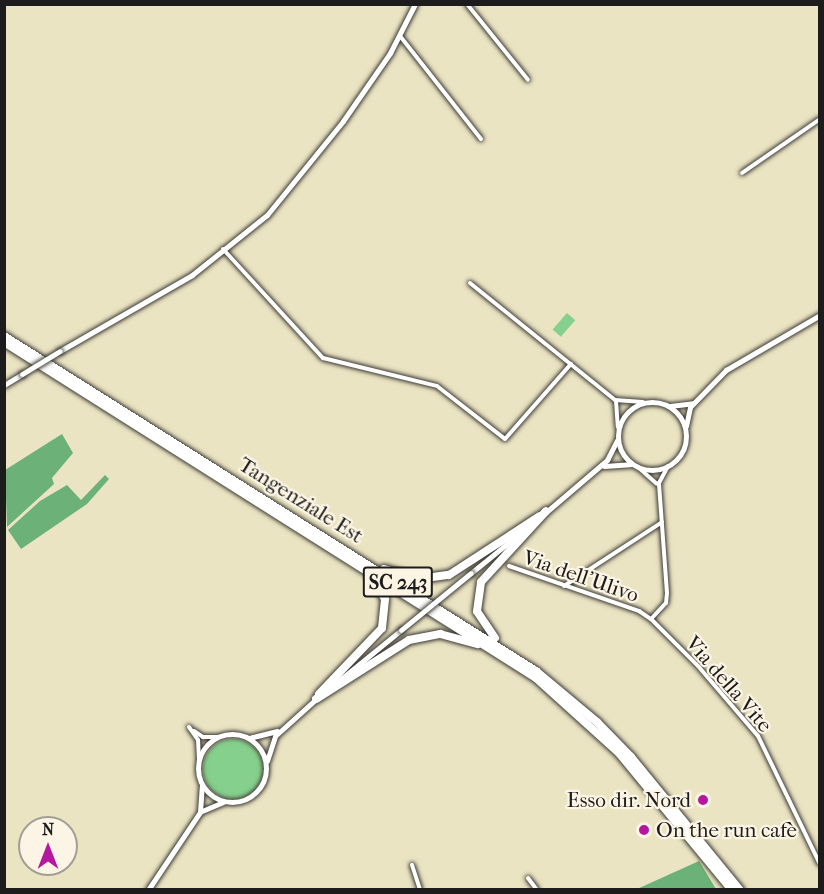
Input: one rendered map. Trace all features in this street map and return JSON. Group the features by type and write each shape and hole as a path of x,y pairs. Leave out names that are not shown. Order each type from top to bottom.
{"highway":[{"name":"Tangenziale Est","path":"4,336 536,670 619,744 740,890"},
{"name":"Tangenziale Est","path":"4,342 525,670 619,753 732,890"},
{"path":"334,542 390,571 428,579 459,571 543,514"},
{"path":"536,670 487,632 477,611 476,596 486,574 543,514"},
{"path":"315,700 378,635 386,613 385,598 377,582 323,542"},
{"path":"315,700 398,645 428,634 471,640 525,670"}],"street":[{"path":"4,385 182,281 253,229 343,121 400,36 415,4"},
{"path":"467,4 528,80"},
{"path":"400,36 481,138"},
{"path":"742,173 819,119"},
{"path":"223,249 320,356 441,388 505,439 571,364"},
{"path":"148,890 201,812 213,804 252,796 264,782 270,743 281,729 594,472 610,456 617,438 620,412 615,400 470,283"},
{"path":"651,619 666,603 667,593 659,478 682,451 686,434 686,414 694,402 726,370 819,315"},
{"path":"615,400 668,405 694,402"},
{"path":"618,427 630,409 643,402"},
{"path":"668,405 680,417 686,434"},
{"path":"617,438 622,454 651,476 659,491"},
{"path":"594,472 615,462 635,466 668,466"},
{"path":"564,586 662,522"},
{"name":"Via dell'Ulivo","path":"509,566 644,614 651,619"},
{"name":"Via della Vite","path":"651,619 698,666 758,736 819,864"},
{"path":"201,812 202,783 198,740 189,727 203,737 234,734 248,738 263,753 266,763"},
{"path":"248,738 281,729"},
{"path":"200,759 207,746 219,737"},
{"path":"202,783 225,801"},
{"path":"412,865 420,890"},
{"path":"528,878 537,890"}],"green space":[{"path":"567,313 575,320 561,337 553,330"},
{"path":"62,434 73,453 52,478 54,484 7,527 5,470"},
{"path":"105,475 109,479 87,504 21,549 8,530 40,501 67,485 81,500"},
{"path":"233,739 250,744 258,752 263,769 258,786 250,794 233,799 216,794 208,786 203,769 208,752 216,744"},
{"path":"699,861 716,889 637,889"}],"place":[{"name":"Esso dir. Nord","path":"703,800"},
{"name":"On the run cafè","path":"644,830"}]}
